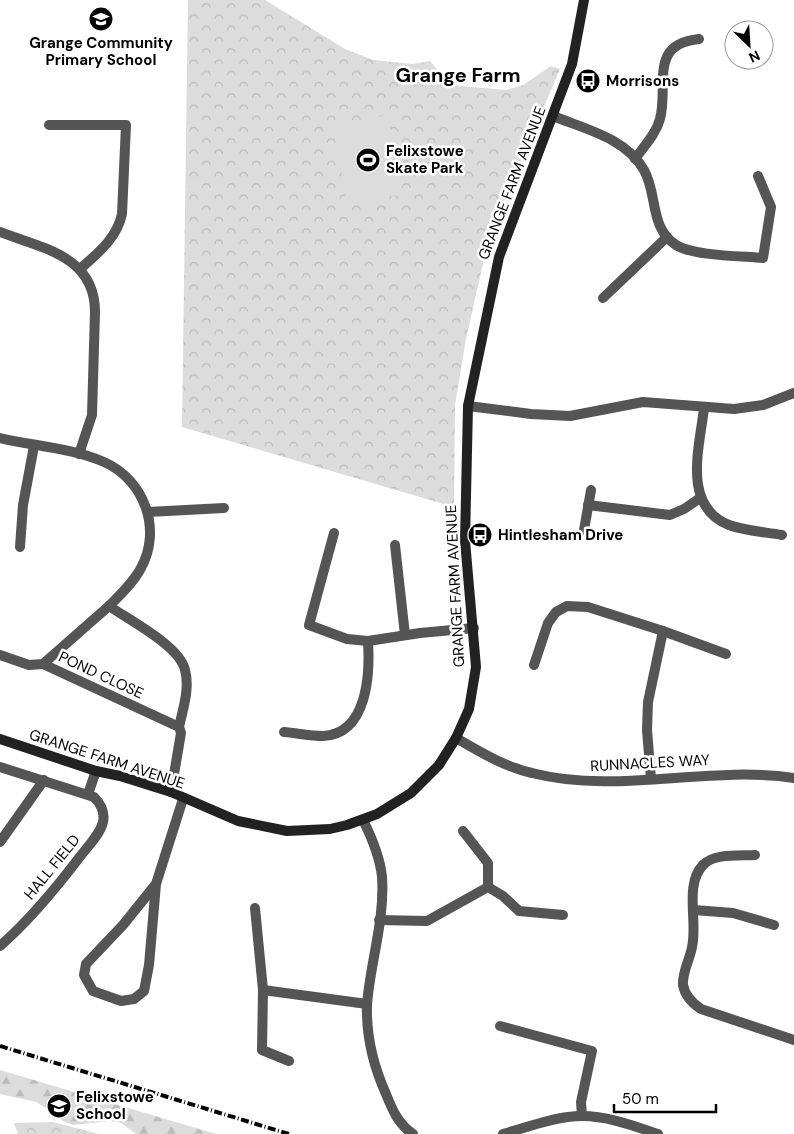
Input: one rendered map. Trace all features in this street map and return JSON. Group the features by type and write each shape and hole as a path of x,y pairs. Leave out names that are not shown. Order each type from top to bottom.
{"street":[{"name":"GRANGE FARM AVENUE","path":"0,739 96,771 120,776 170,792 238,821 287,831 330,829 363,820 399,801 420,785 439,765 456,738 469,709 475,680 474,628 465,541 468,406 499,257 554,116 572,64 584,0"},
{"path":"635,158 655,131 659,121 663,94 662,68 666,58 680,42 699,39"},
{"path":"554,116 610,139 635,158 650,182 656,218 667,237 688,250 763,258 771,207 758,176"},
{"path":"49,125 126,125 122,214 119,225 110,241 80,269"},
{"path":"0,232 55,252 70,260 80,269 94,297 92,415 79,454"},
{"path":"603,298 667,237"},
{"path":"468,406 531,414 570,416 643,402 734,409 763,405 794,393"},
{"path":"704,408 697,476 700,498 710,511 726,524 782,535"},
{"path":"0,438 79,454 105,462 124,474 143,498 148,512 224,508"},
{"path":"20,546 24,504 34,446"},
{"path":"584,530 591,490"},
{"path":"588,505 670,514 684,509 700,498"},
{"name":"POND CLOSE","path":"148,512 150,541 145,560 133,581 109,606 44,664 179,727"},
{"path":"334,533 309,625 342,638 368,641 474,628"},
{"path":"395,546 406,635"},
{"path":"109,606 167,646 183,663 186,676 186,698 179,727 181,734 170,792"},
{"path":"534,665 548,623 556,612 567,606 588,607 726,654"},
{"path":"651,779 647,730 648,702 663,631"},
{"path":"284,732 323,736 338,731 352,720 361,706 367,682 368,641"},
{"path":"0,655 24,664 36,666 44,664"},
{"name":"RUNNACLES WAY","path":"456,738 510,766 547,777 604,782 742,773 794,778"},
{"path":"0,766 91,796 96,771"},
{"path":"0,842 44,780"},
{"name":"HALL FIELD","path":"0,946 34,914 96,836 103,820 101,806 91,796"},
{"path":"156,884 123,925 86,964 84,975 93,991 122,1001 134,999 144,991 149,965 156,884 183,799"},
{"path":"363,820 380,865 382,898 367,1004 369,1041 374,1064 393,1112 400,1123 413,1134"},
{"path":"463,831 488,864 488,887"},
{"path":"755,855 716,858 703,865 695,880 692,948 683,979 686,994 692,1003 701,1008 794,1040"},
{"path":"380,920 427,921 488,887"},
{"path":"488,887 503,896 520,911 563,914"},
{"path":"255,908 263,990 262,1050 289,1061"},
{"path":"694,910 733,913 774,926"},
{"path":"263,990 367,1004"},
{"path":"500,1026 592,1051 581,1102 582,1116"},
{"path":"503,1134 566,1118 582,1116 602,1118 658,1134"}],"green space":[{"path":"188,0 265,0 345,49 373,60 413,64 430,61 450,85 506,90 523,85 551,66 560,69 487,246 466,339 455,405 454,507 182,427"},
{"name":"Felixstowe Skate Park","path":"388,115 403,194 347,205 333,125"},
{"name":"Felixstowe School","path":"0,1070 216,1134 136,1134 121,1123 110,1121 73,1125 63,1121 36,1102 0,1094"},
{"path":"53,1122 99,1134 18,1134 14,1123"}],"railway":[{"path":"0,1046 289,1134"}],"place":[{"name":"Grange Community Primary School","path":"101,19"},
{"name":"Morrisons","path":"588,81"},
{"name":"Felixstowe Skate Park","path":"368,160"},
{"name":"Hintlesham Drive","path":"480,535"},
{"name":"Felixstowe School","path":"59,1106"}],"district":[{"name":"Grange Farm","path":"458,75"}]}
